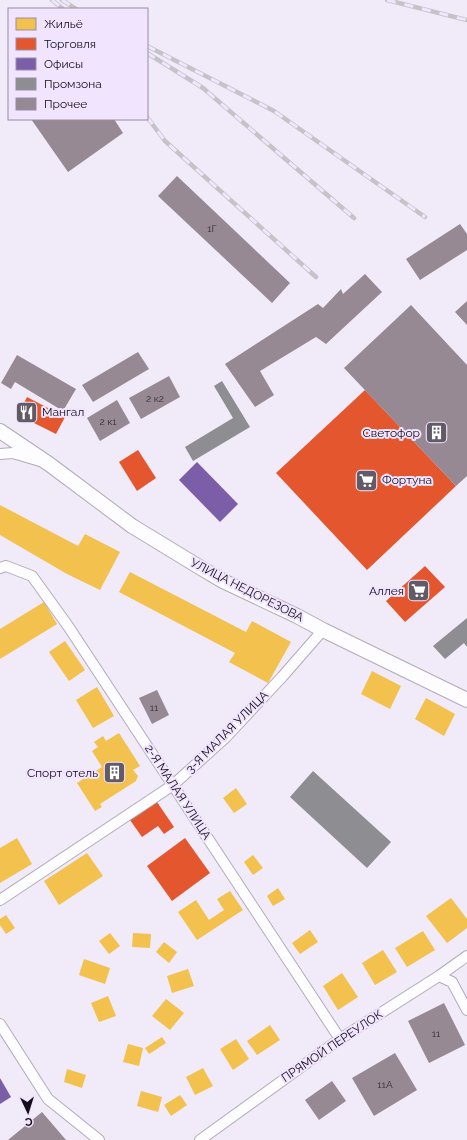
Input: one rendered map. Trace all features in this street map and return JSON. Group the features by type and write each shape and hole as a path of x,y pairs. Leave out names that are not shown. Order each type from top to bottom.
{"street":[{"name":"УЛИЦА НЕДОРЕЗОВА","path":"0,431 49,464 132,526 224,581 467,700"},
{"path":"0,454 13,453 49,464"},
{"name":"2-Я МАЛАЯ УЛИЦА","path":"0,568 6,566 32,576 73,632 340,1039"},
{"name":"3-Я МАЛАЯ УЛИЦА","path":"0,900 173,785 226,737 323,630"},
{"name":"ПРЯМОЙ ПЕРЕУЛОК","path":"200,1140 340,1039 440,976 467,956"},
{"path":"440,976 452,982 467,1010"},
{"path":"0,1024 48,1098 99,1140"}],"building: Жильё":[{"path":"0,505 78,546 85,534 120,552 100,590 67,574 0,535"},
{"path":"130,572 246,632 252,621 291,642 268,683 229,662 235,653 119,592"},
{"path":"44,602 57,624 0,659 0,629"},
{"path":"65,641 85,670 69,681 49,652"},
{"path":"372,671 401,686 390,709 361,694"},
{"path":"97,687 114,716 93,728 76,700"},
{"path":"426,698 455,714 444,736 415,719"},
{"name":"Спорт отель","path":"119,733 140,766 133,770 138,776 136,781 100,804 102,807 95,811 77,783 102,767 92,751 98,747 94,742 103,736 106,741"},
{"path":"236,788 247,804 234,813 223,798"},
{"path":"17,838 32,864 0,883 0,848"},
{"path":"87,853 103,876 59,905 44,881"},
{"path":"253,855 263,868 253,875 244,862"},
{"path":"278,888 285,899 273,906 267,896"},
{"path":"230,891 243,910 197,940 178,912 196,900 209,920 224,910 217,899"},
{"path":"451,898 467,919 467,928 447,943 426,916"},
{"path":"6,915 15,928 6,934 0,925 0,919"},
{"path":"310,930 318,942 300,954 292,943"},
{"path":"423,931 435,950 407,967 395,948"},
{"path":"110,933 120,946 109,954 99,941"},
{"path":"133,933 151,934 150,948 132,947"},
{"path":"164,942 177,952 169,963 156,952"},
{"path":"383,950 397,972 375,985 362,963"},
{"path":"84,959 110,968 105,984 79,975"},
{"path":"188,969 194,986 172,993 167,976"},
{"path":"342,973 358,997 338,1010 323,986"},
{"path":"108,996 116,1016 99,1022 91,1003"},
{"path":"166,999 184,1013 170,1030 152,1016"},
{"path":"270,1025 280,1040 257,1055 247,1041"},
{"path":"162,1037 166,1043 149,1054 145,1048"},
{"path":"236,1039 249,1059 233,1070 220,1049"},
{"path":"128,1044 143,1048 139,1066 123,1062"},
{"path":"203,1068 213,1086 195,1095 186,1077"},
{"path":"67,1069 86,1075 82,1088 64,1082"},
{"path":"141,1091 162,1097 158,1112 137,1106"},
{"path":"180,1095 187,1105 171,1116 164,1105"}],"building: Торговля":[{"name":"Фортуна","path":"365,390 456,486 367,570 276,473"},
{"path":"27,397 65,417 56,434 18,415"},
{"path":"138,450 156,478 137,491 119,462"},
{"name":"Аллея","path":"425,566 445,587 405,622 386,601"},
{"path":"157,802 174,827 164,834 158,826 142,837 130,820"},
{"path":"185,838 210,873 172,901 147,866"}],"building: Офисы":[{"path":"197,462 238,504 220,522 179,480"},
{"path":"0,1078 11,1097 0,1104"}],"building: Промзона":[{"path":"222,381 250,427 193,461 185,447 233,418 214,386"},
{"path":"467,618 467,647 464,643 445,659 433,646"},
{"path":"313,771 391,842 367,868 290,797"}],"building: Прочее":[{"path":"32,120 115,120 123,133 68,172"},
{"path":"177,176 290,283 272,303 158,196"},
{"path":"460,224 467,234 467,250 420,280 406,259"},
{"path":"365,274 382,292 326,344 316,337 260,371 274,395 255,407 225,364 318,304 323,308 341,289 343,294"},
{"path":"467,301 467,325 455,312"},
{"name":"Светофор","path":"411,305 467,365 467,476 456,486 344,368"},
{"path":"138,352 149,369 93,402 82,385"},
{"path":"17,355 76,389 63,411 15,382 11,389 1,383"},
{"path":"169,376 180,397 141,419 129,398"},
{"path":"117,400 130,423 100,441 87,418"},
{"path":"157,690 169,715 152,724 139,698"},
{"path":"444,1003 465,1045 429,1063 408,1021"},
{"path":"395,1053 417,1090 374,1116 352,1078"},
{"path":"332,1081 346,1101 319,1120 305,1100"},
{"path":"42,1112 66,1140 8,1140"}],"railway":[{"path":"52,0 62,8"},
{"path":"62,0 74,8"},
{"path":"387,0 467,20"},
{"path":"148,47 274,111 425,217"},
{"path":"148,54 203,88 354,218"},
{"path":"148,118 165,141 316,277"}],"place":[{"name":"Мангал","path":"27,412"},
{"name":"Светофор","path":"436,433"},
{"name":"Фортуна","path":"366,480"},
{"name":"Аллея","path":"419,591"},
{"name":"Спорт отель","path":"114,773"}]}
